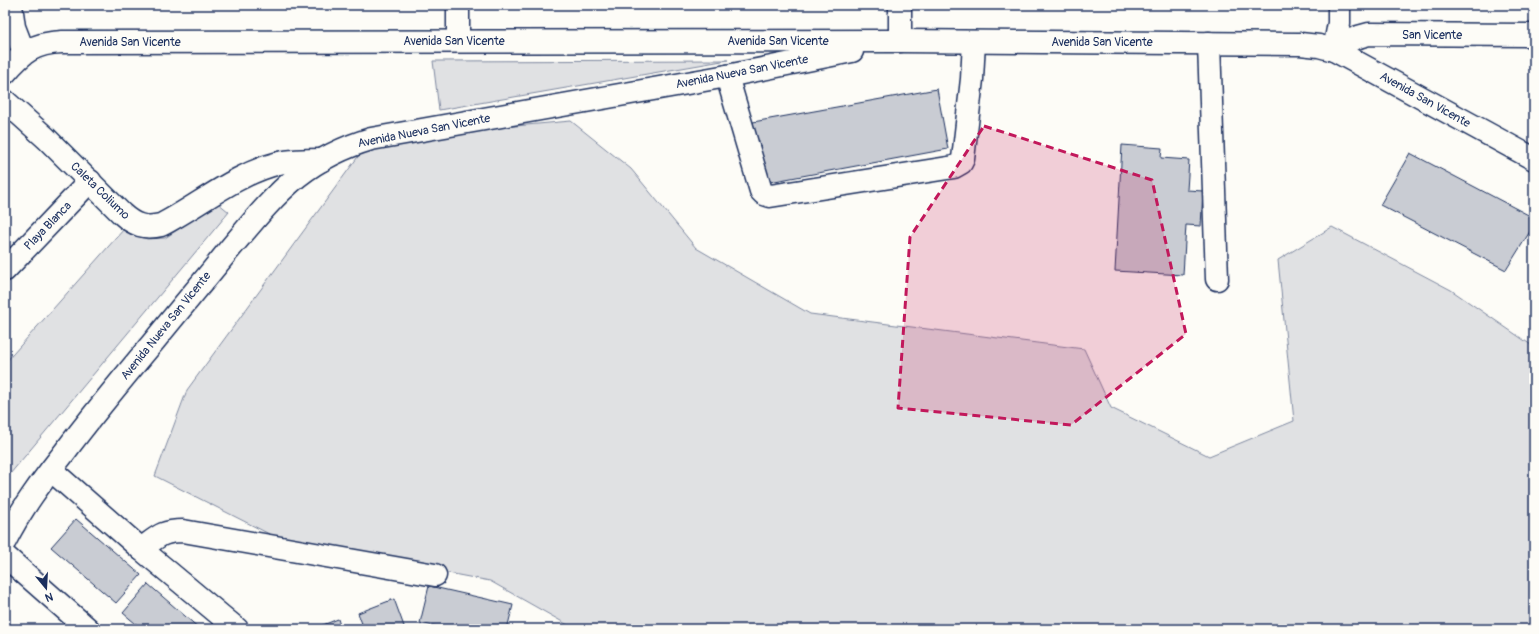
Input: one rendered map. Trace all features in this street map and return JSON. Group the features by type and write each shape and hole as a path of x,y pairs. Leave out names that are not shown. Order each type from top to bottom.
{"street":[{"path":"11,5 14,27 24,53"},
{"path":"458,5 458,41"},
{"path":"900,5 900,41"},
{"path":"1334,50 1339,23 1339,5"},
{"name":"San Vicente","path":"1334,50 1357,36 1368,34 1534,35"},
{"name":"Avenida San Vicente","path":"5,73 24,53 36,46 50,42 900,41 1300,44 1320,46 1334,50 1531,156"},
{"name":"Avenida Nueva San Vicente","path":"5,541 23,509 81,430 259,214 278,193 299,175 322,160 354,144 371,139 727,76 900,41"},
{"path":"727,76 761,191 770,196 954,167 960,163 963,159 972,79 974,42"},
{"path":"1209,43 1217,279"},
{"name":"Caleta Coliumo","path":"5,101 46,138 128,220 139,226 152,227 161,225 236,180 257,170 299,160 322,160"},
{"name":"Playa Blanca","path":"5,270 90,181"},
{"path":"51,470 141,549 237,629"},
{"path":"141,549 169,531 183,531 435,575"},
{"path":"5,556 88,629"}],"highlighted area":[{"path":"984,126 1152,180 1186,334 1071,425 898,408 910,237"}],"shaded area":[{"path":"728,60 439,110 433,61"},
{"path":"571,121 631,169 696,248 810,314 1084,349 1111,408 1209,456 1294,421 1278,260 1332,227 1451,290 1534,347 1534,629 575,629 490,581 285,542 155,476 187,390 371,139"},
{"path":"218,203 229,212 5,480 5,363 124,229 147,239 165,238"}],"building":[{"path":"937,89 948,149 764,183 753,122"},
{"path":"1122,145 1162,148 1161,158 1189,160 1187,190 1203,191 1201,226 1186,225 1183,275 1115,271"},
{"path":"1410,153 1534,218 1534,225 1506,270 1380,205"},
{"path":"76,519 141,575 116,603 51,547"},
{"path":"148,584 200,629 142,629 123,613"},
{"path":"429,586 513,605 507,629 448,629 420,623"},
{"path":"394,599 405,629 364,629 358,613"},
{"path":"338,619 341,629 313,629"}]}
